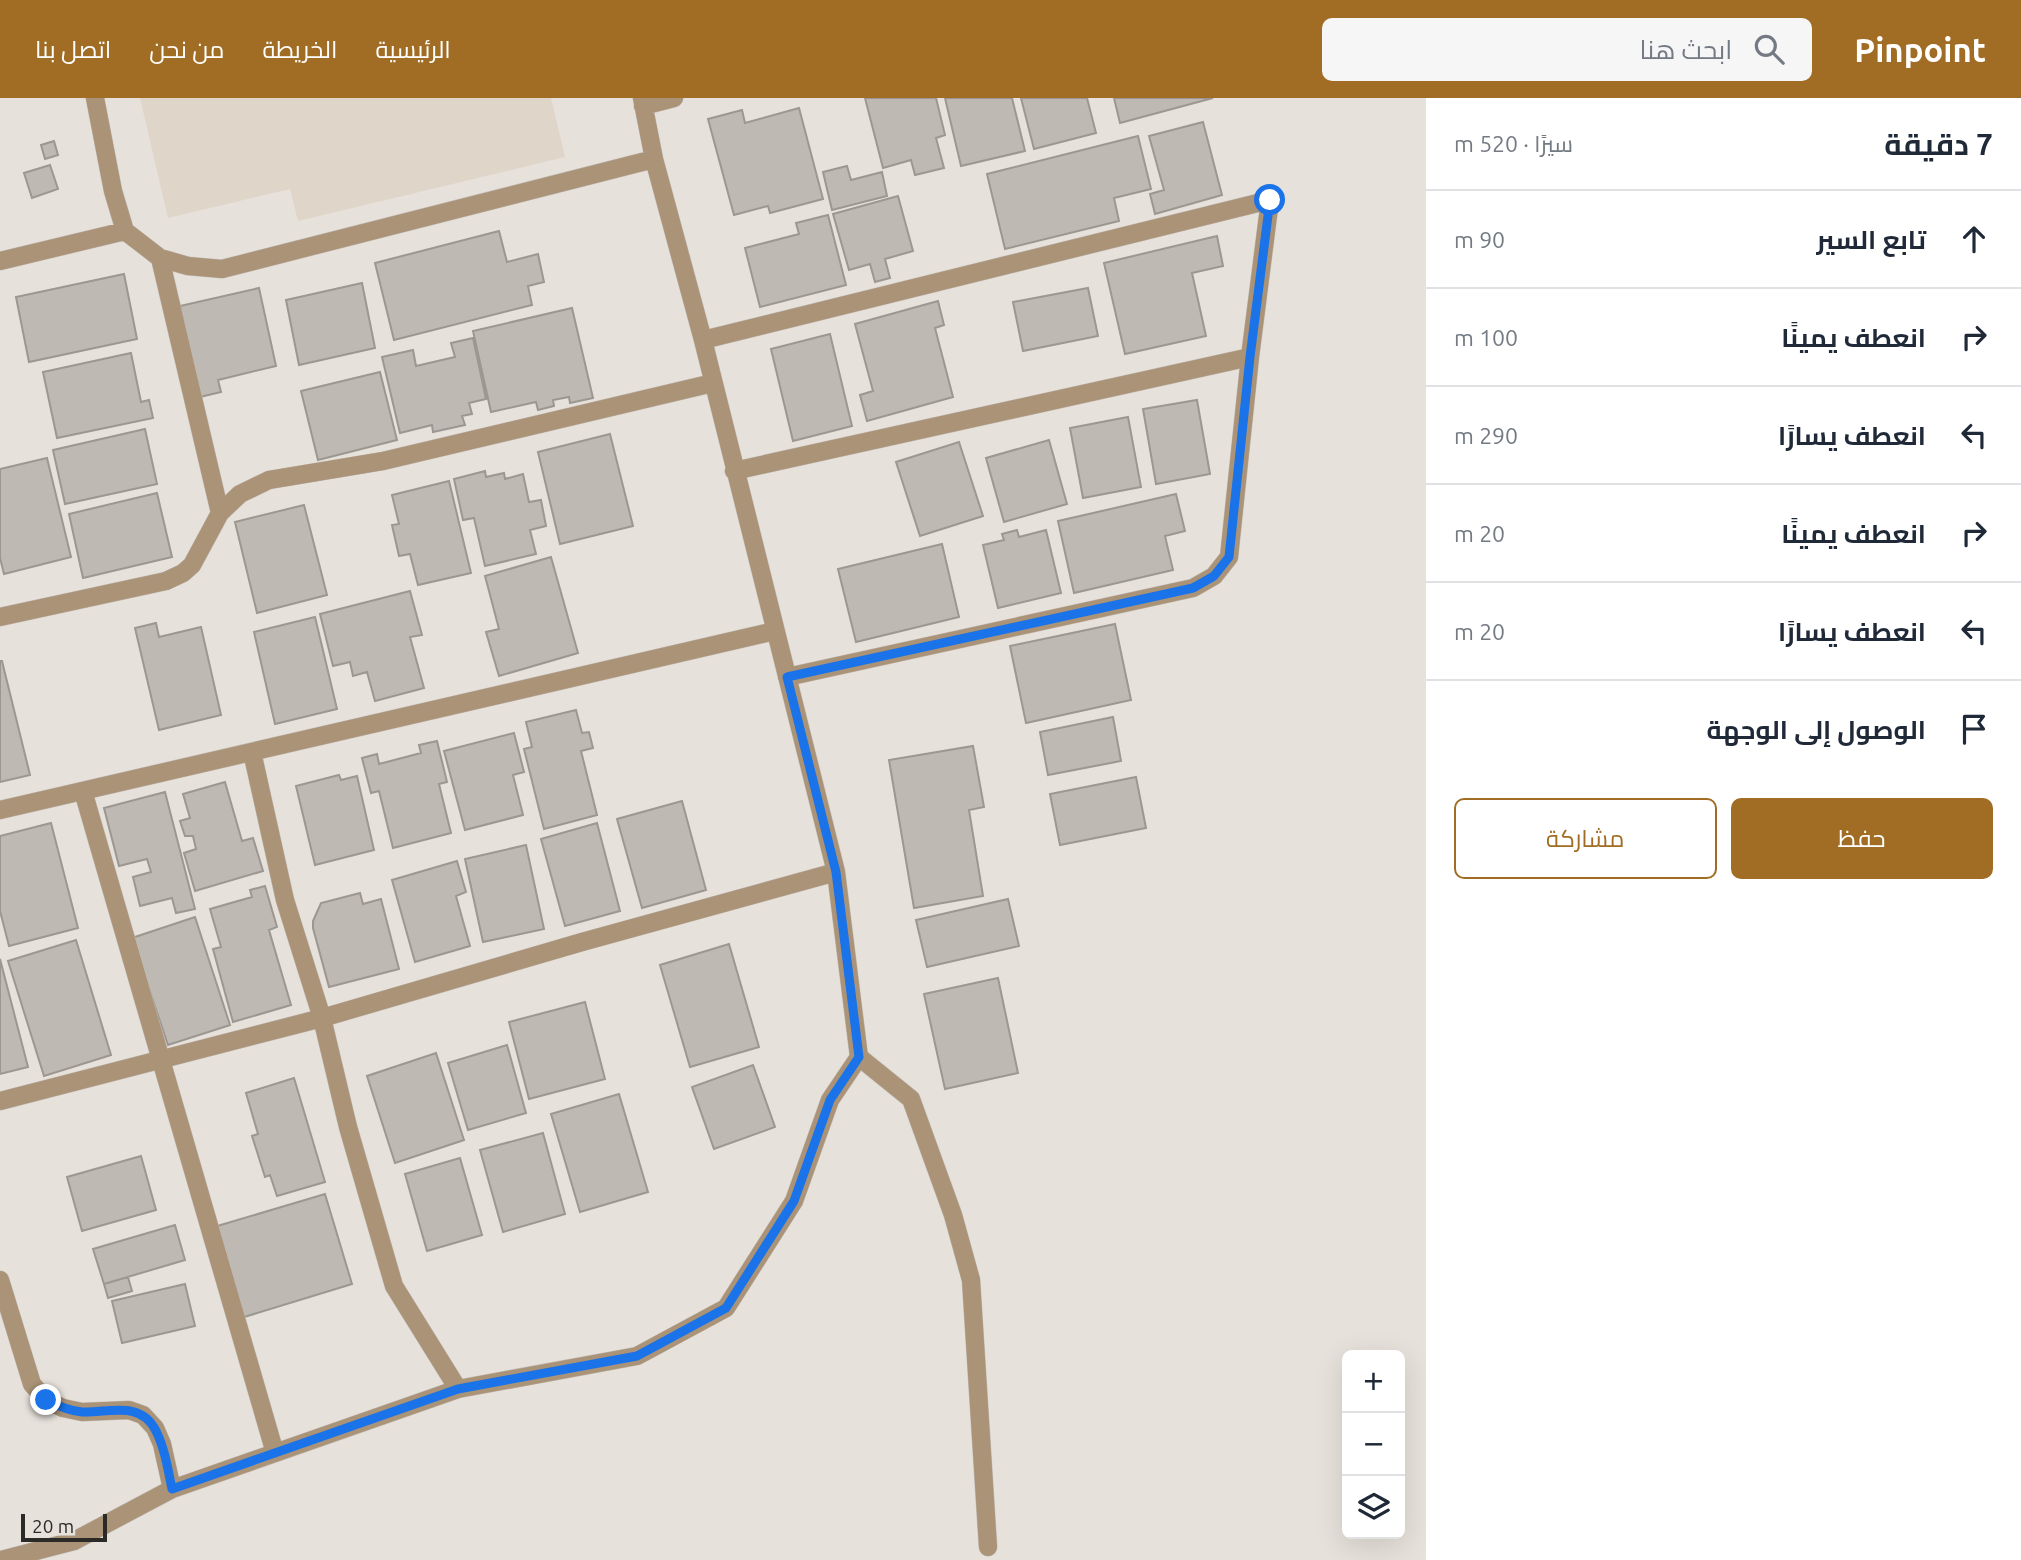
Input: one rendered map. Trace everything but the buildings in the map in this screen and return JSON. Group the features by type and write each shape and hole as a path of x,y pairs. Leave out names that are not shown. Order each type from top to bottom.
{"street":[{"path":"95,98 113,191 125,232 160,258 188,267 222,269 654,159"},
{"path":"1,1560 74,1541 172,1489 458,1389 637,1356 726,1308 794,1201 830,1100 859,1057 836,872 703,340 654,159 642,102 674,98"},
{"path":"703,340 1270,200 1229,557 1214,576 1193,588 787,677"},
{"path":"0,261 125,232"},
{"path":"160,258 220,513"},
{"path":"734,471 1250,357"},
{"path":"0,617 166,581 183,573 192,565 220,513 240,494 270,480 383,461 713,383"},
{"path":"0,810 775,631"},
{"path":"252,752 285,900 322,1018 348,1127 394,1286 458,1389"},
{"path":"83,791 275,1453"},
{"path":"0,1101 322,1018 836,872"},
{"path":"859,1057 911,1099 953,1215 971,1280 988,1547"},
{"path":"0,1280 32,1384 46,1400 63,1408 82,1412 130,1410 144,1415 155,1428 162,1444 172,1489"}],"shaded area":[{"path":"140,98 551,98 565,157 298,221 290,189 168,218"}],"route":[{"path":"46,1400 63,1408 82,1412 130,1410 144,1415 155,1428 162,1444 172,1489 458,1389 637,1356 726,1308 794,1201 830,1100 859,1057 836,872 787,677 1193,588 1214,576 1229,557 1270,200"}]}
